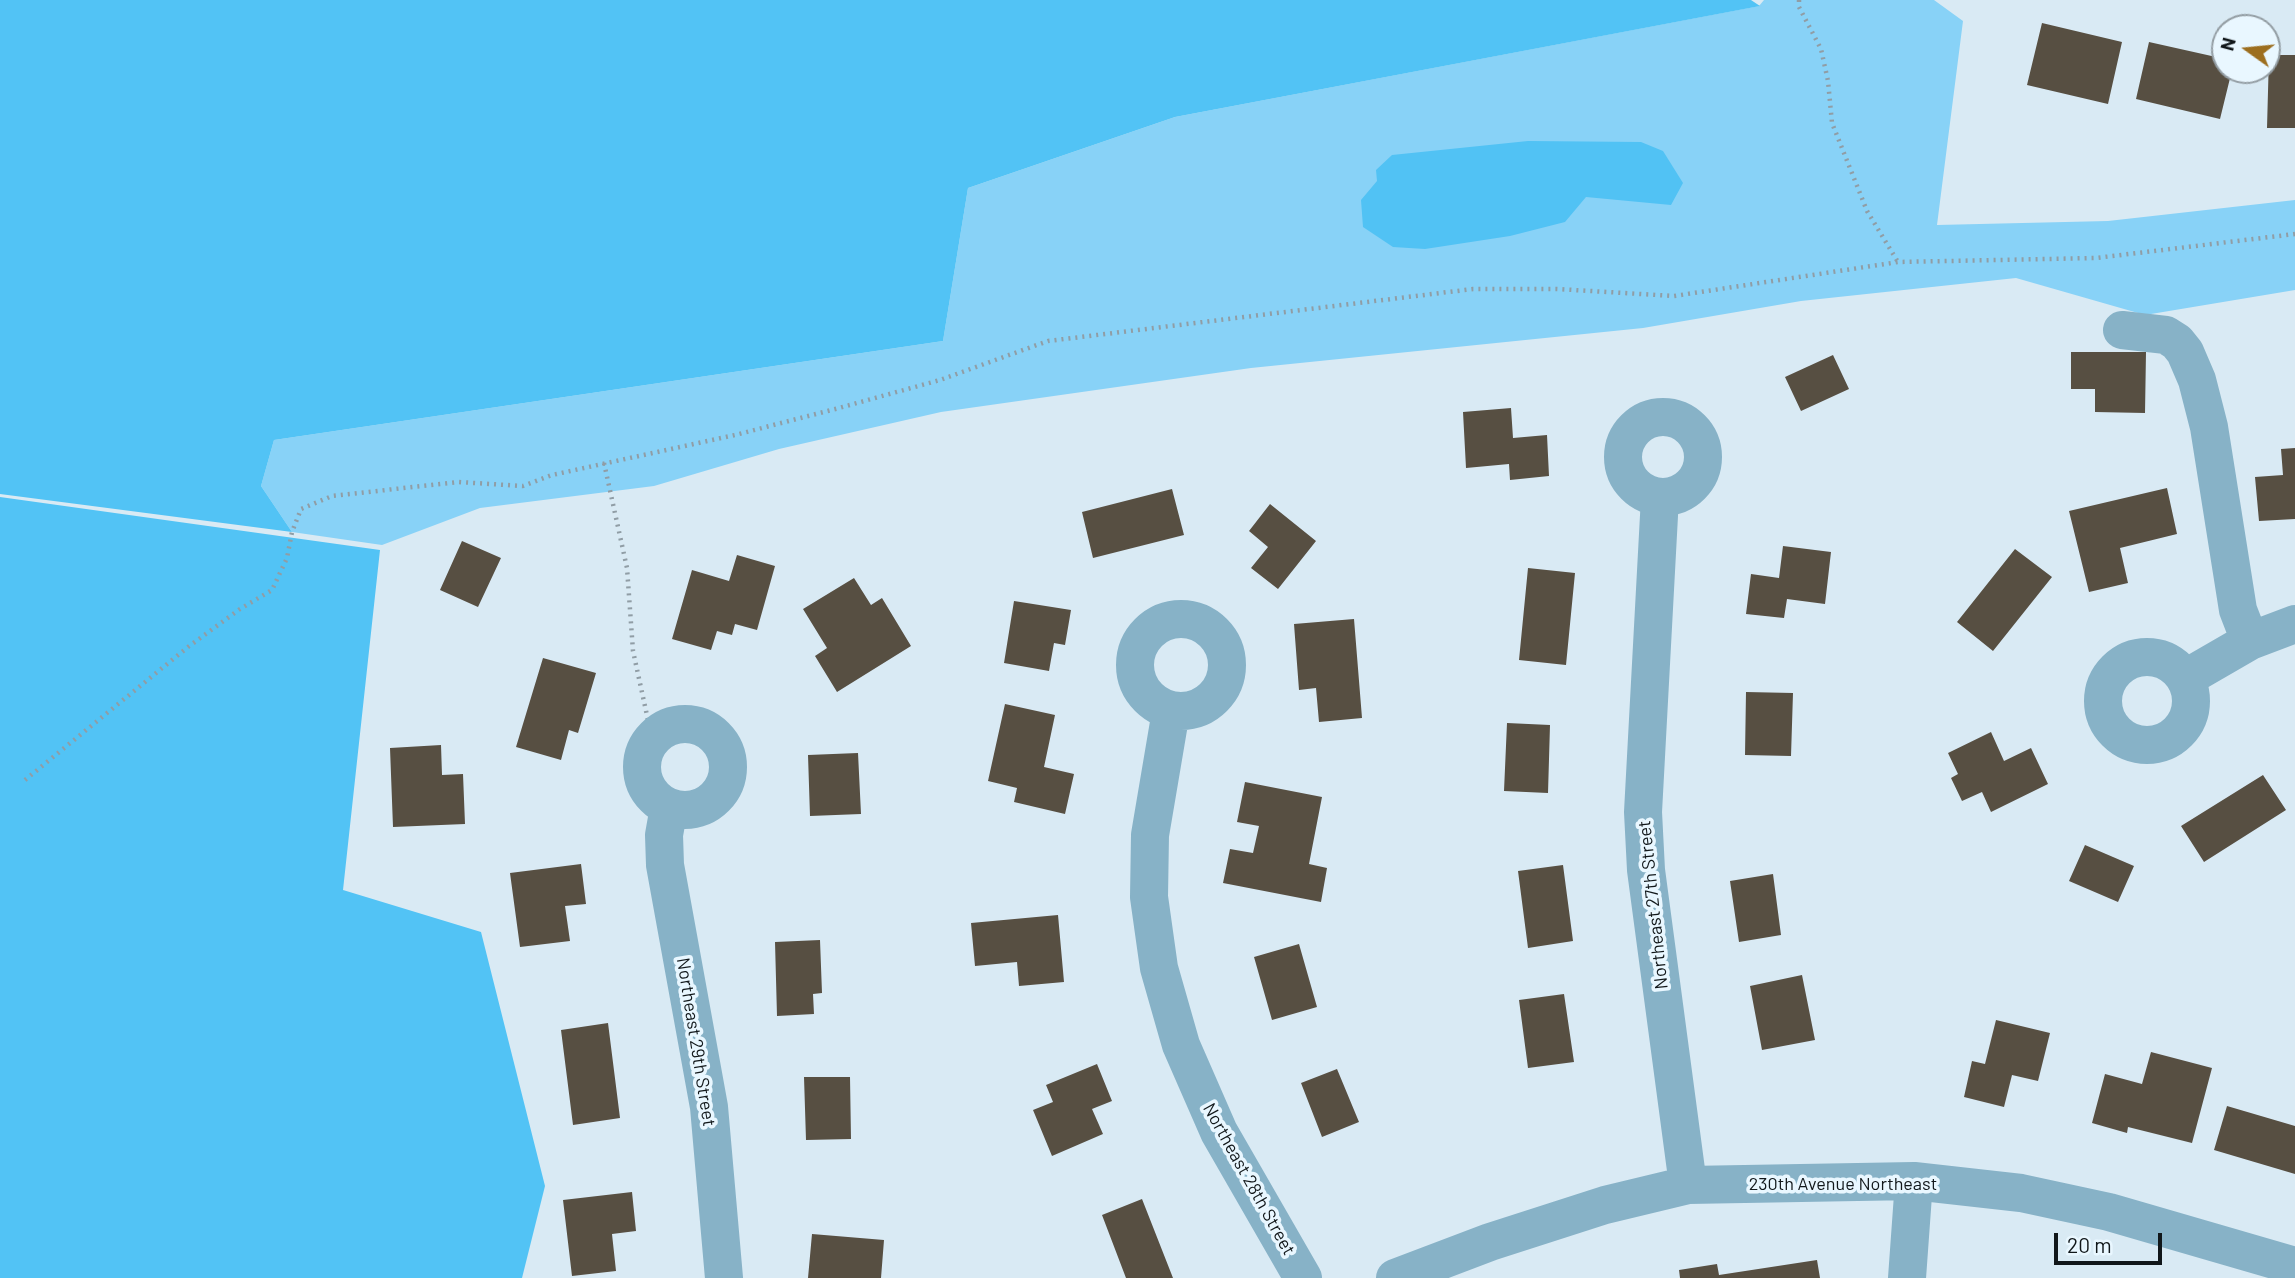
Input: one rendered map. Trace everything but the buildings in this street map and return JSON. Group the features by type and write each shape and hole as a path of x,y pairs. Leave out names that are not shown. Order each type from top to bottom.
{"street":[{"path":"2122,330 2166,335 2178,342 2197,380 2209,427 2238,610 2250,641"},
{"name":"Northeast 27th Street","path":"1660,497 1643,812 1646,870 1688,1185"},
{"path":"2186,678 2250,641 2295,624"},
{"name":"Northeast 28th Street","path":"1171,711 1150,835 1149,897 1159,968 1181,1045 1219,1132 1303,1278"},
{"path":"683,724 697,726 719,741 726,754 728,768 726,781 719,794 696,809 668,807 656,799 647,788 642,774 643,759 657,734 669,727 683,724"},
{"name":"Northeast 29th Street","path":"668,807 664,835 665,865 709,1107 724,1278"},
{"path":"1907,1278 1914,1181"},
{"name":"230th Avenue Northeast","path":"1395,1278 1515,1233 1605,1205 1688,1185 1914,1181 2021,1193 2109,1212 2295,1266"}],"path":[{"path":"1799,0 1799,7 1821,49 1828,81 1832,123 1867,211 1898,262"},
{"path":"25,780 188,647 240,609 272,590 287,558 292,532 301,509 332,496 458,482 523,486 552,475 735,435 940,380 1048,341 1473,289 1557,289 1674,296 1898,262 2096,258 2295,234"},
{"path":"604,463 627,568 633,651 648,720 657,734"}],"shaded area":[{"path":"0,0 1751,0 1760,6 1175,117 968,188 943,341 274,440 261,486 292,532 0,494"},
{"path":"1764,0 1934,0 1963,21 1937,225 2108,221 2295,200 2295,290 2145,315 2016,278 1801,301 1643,328 1251,368 941,412 779,449 654,486 480,508 382,545 292,532 261,486 274,440 943,341 968,188 1175,117 1759,6"},
{"path":"1528,141 1641,142 1663,151 1683,183 1671,205 1586,197 1565,222 1510,236 1425,249 1393,247 1363,227 1361,200 1377,181 1376,170 1392,155"},
{"path":"0,497 380,550 343,890 481,932 545,1186 522,1278 0,1278"}]}
